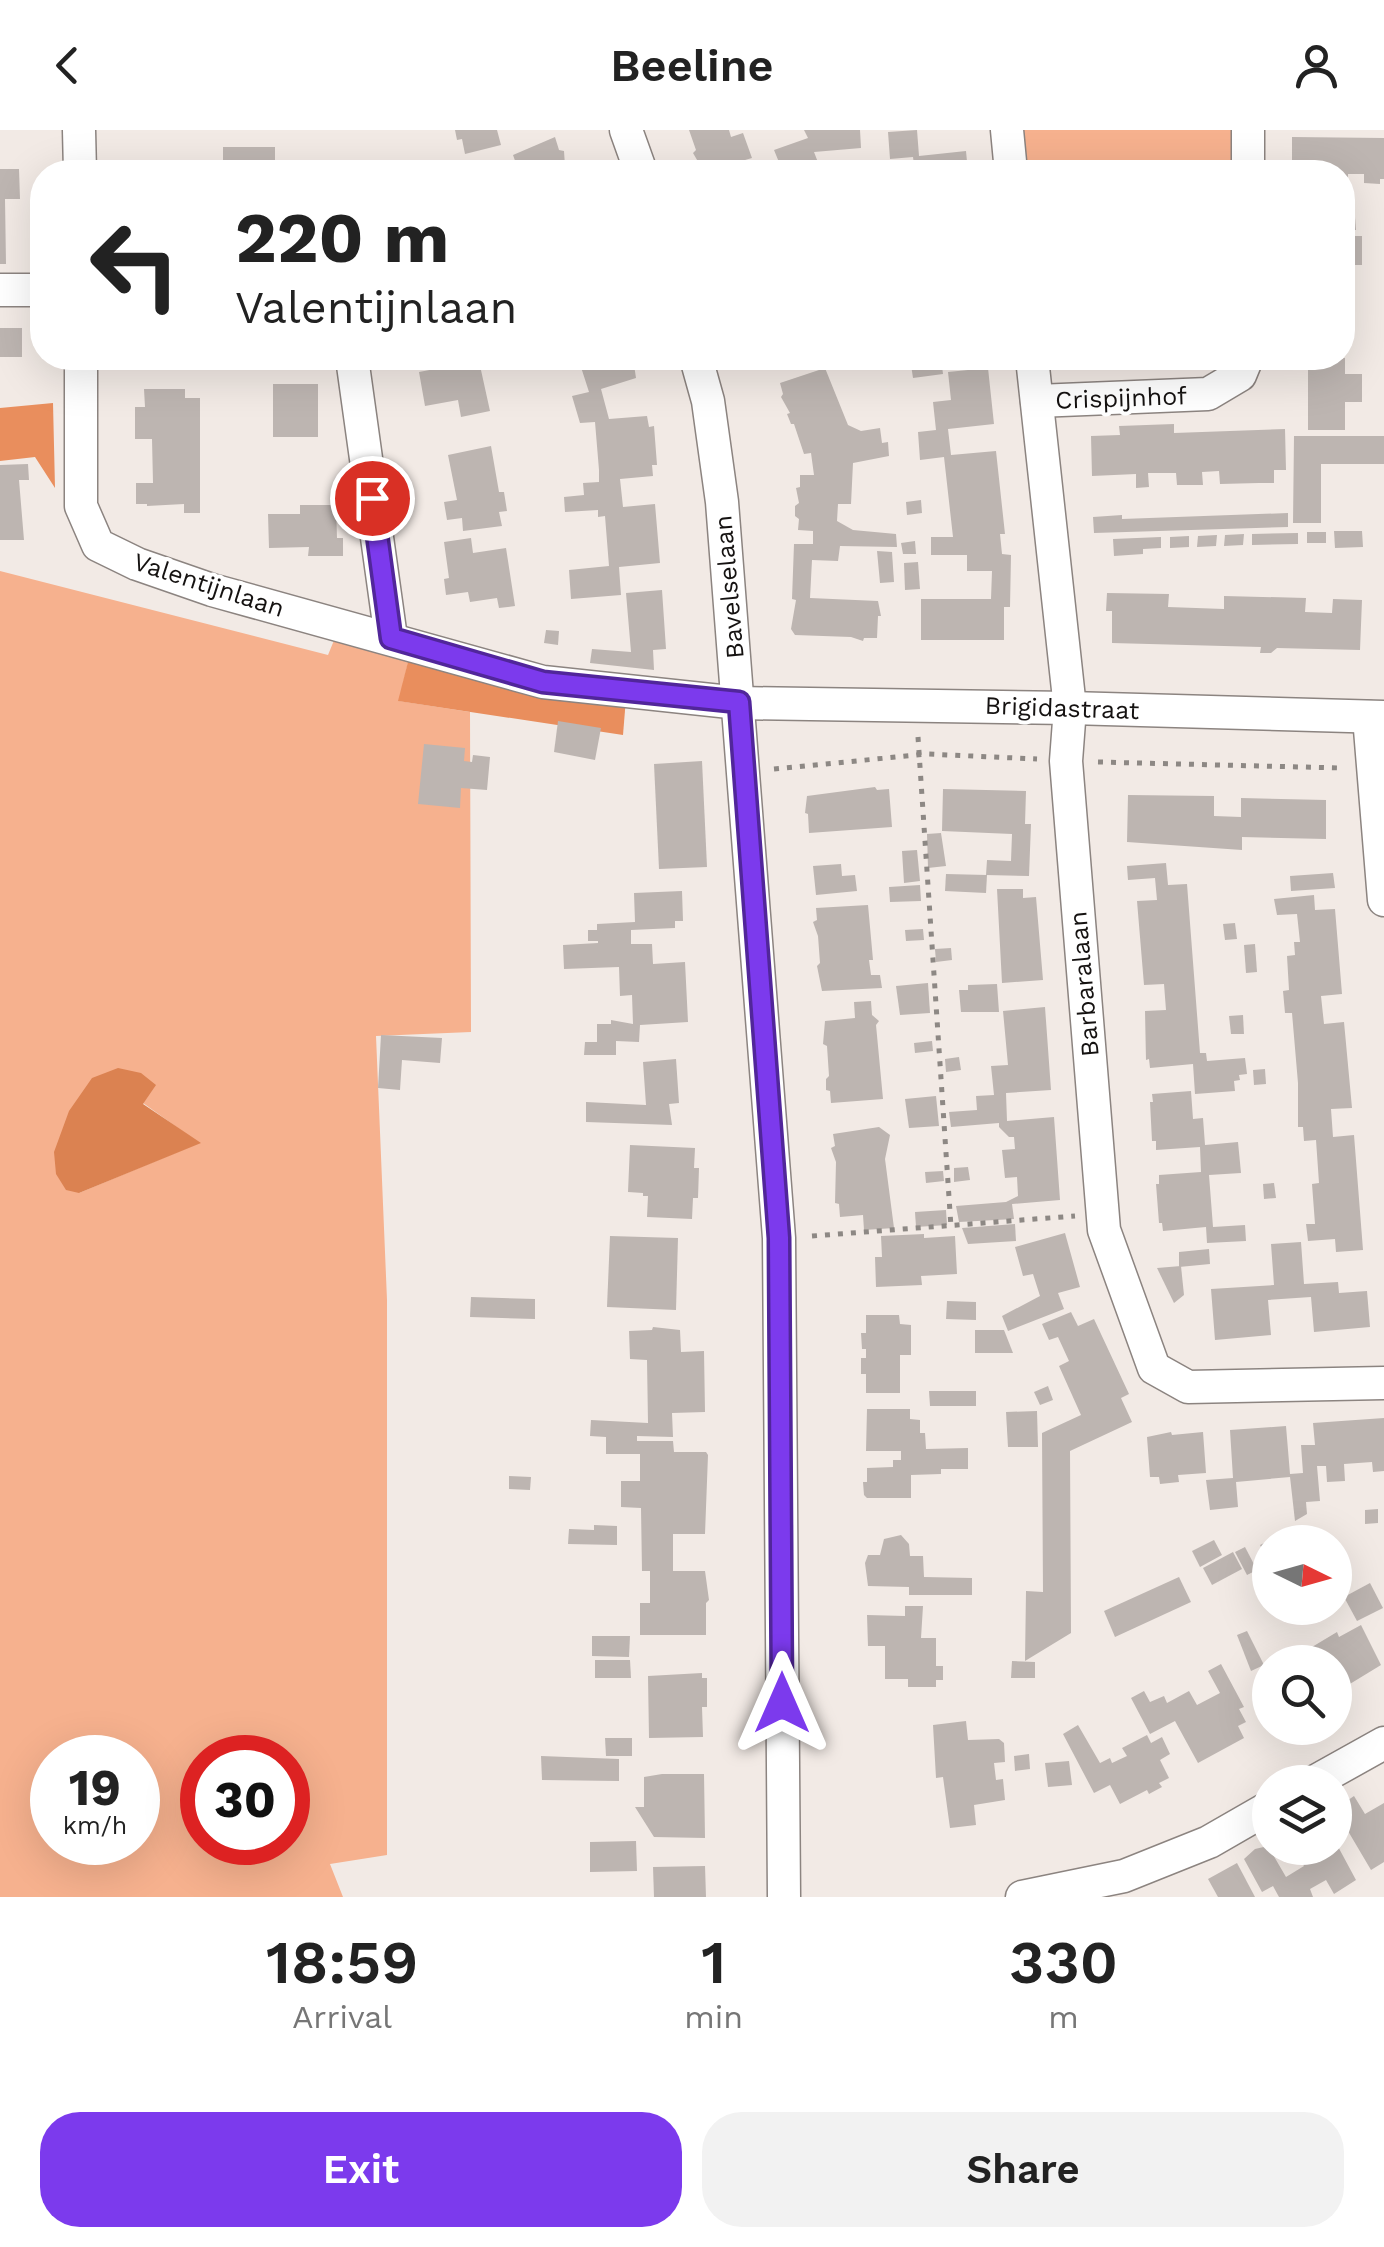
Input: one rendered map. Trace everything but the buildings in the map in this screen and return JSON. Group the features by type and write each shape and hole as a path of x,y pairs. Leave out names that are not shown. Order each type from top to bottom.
{"street":[{"path":"80,130 80,160"},
{"path":"626,130 637,160"},
{"path":"1007,130 1011,160"},
{"path":"1248,130 1248,160"},
{"path":"0,290 30,290"},
{"name":"Valentijnlaan","path":"81,370 82,506 98,545 137,564 212,590 543,682 739,702"},
{"path":"354,370 391,638"},
{"name":"Bavelselaan","path":"699,370 708,402 722,502 779,1238 784,1897"},
{"name":"Barbaralaan","path":"1033,370 1070,708 1067,777 1104,1230 1154,1368 1188,1387 1384,1383"},
{"name":"Crispijnhof","path":"1037,401 1208,394 1242,370"},
{"name":"Brigidastraat","path":"739,702 1376,717"},
{"path":"1376,717 1384,900"},
{"path":"1345,1765 1384,1743"},
{"path":"1022,1897 1124,1876 1209,1842 1252,1818"}],"path":[{"path":"916,704 951,1227"},
{"path":"779,1238 1102,1213"}],"shaded area":[{"path":"1023,130 1238,130 1239,160 1026,160"},
{"path":"53,403 55,488 35,457 0,461 0,408"},
{"path":"0,571 328,655 337,633 410,654 399,701 470,712 471,1032 376,1036 387,1300 387,1855 330,1864 343,1897 0,1897","holes":["143,1103 199,1143 79,1193"]},
{"path":"410,654 626,698 623,735 398,701"},
{"path":"118,1068 141,1073 156,1085 143,1104 201,1143 79,1193 66,1190 56,1174 54,1152 69,1111 92,1078"}],"route":[{"path":"372,498 391,638 543,682 739,702 779,1238 782,1703"}]}
